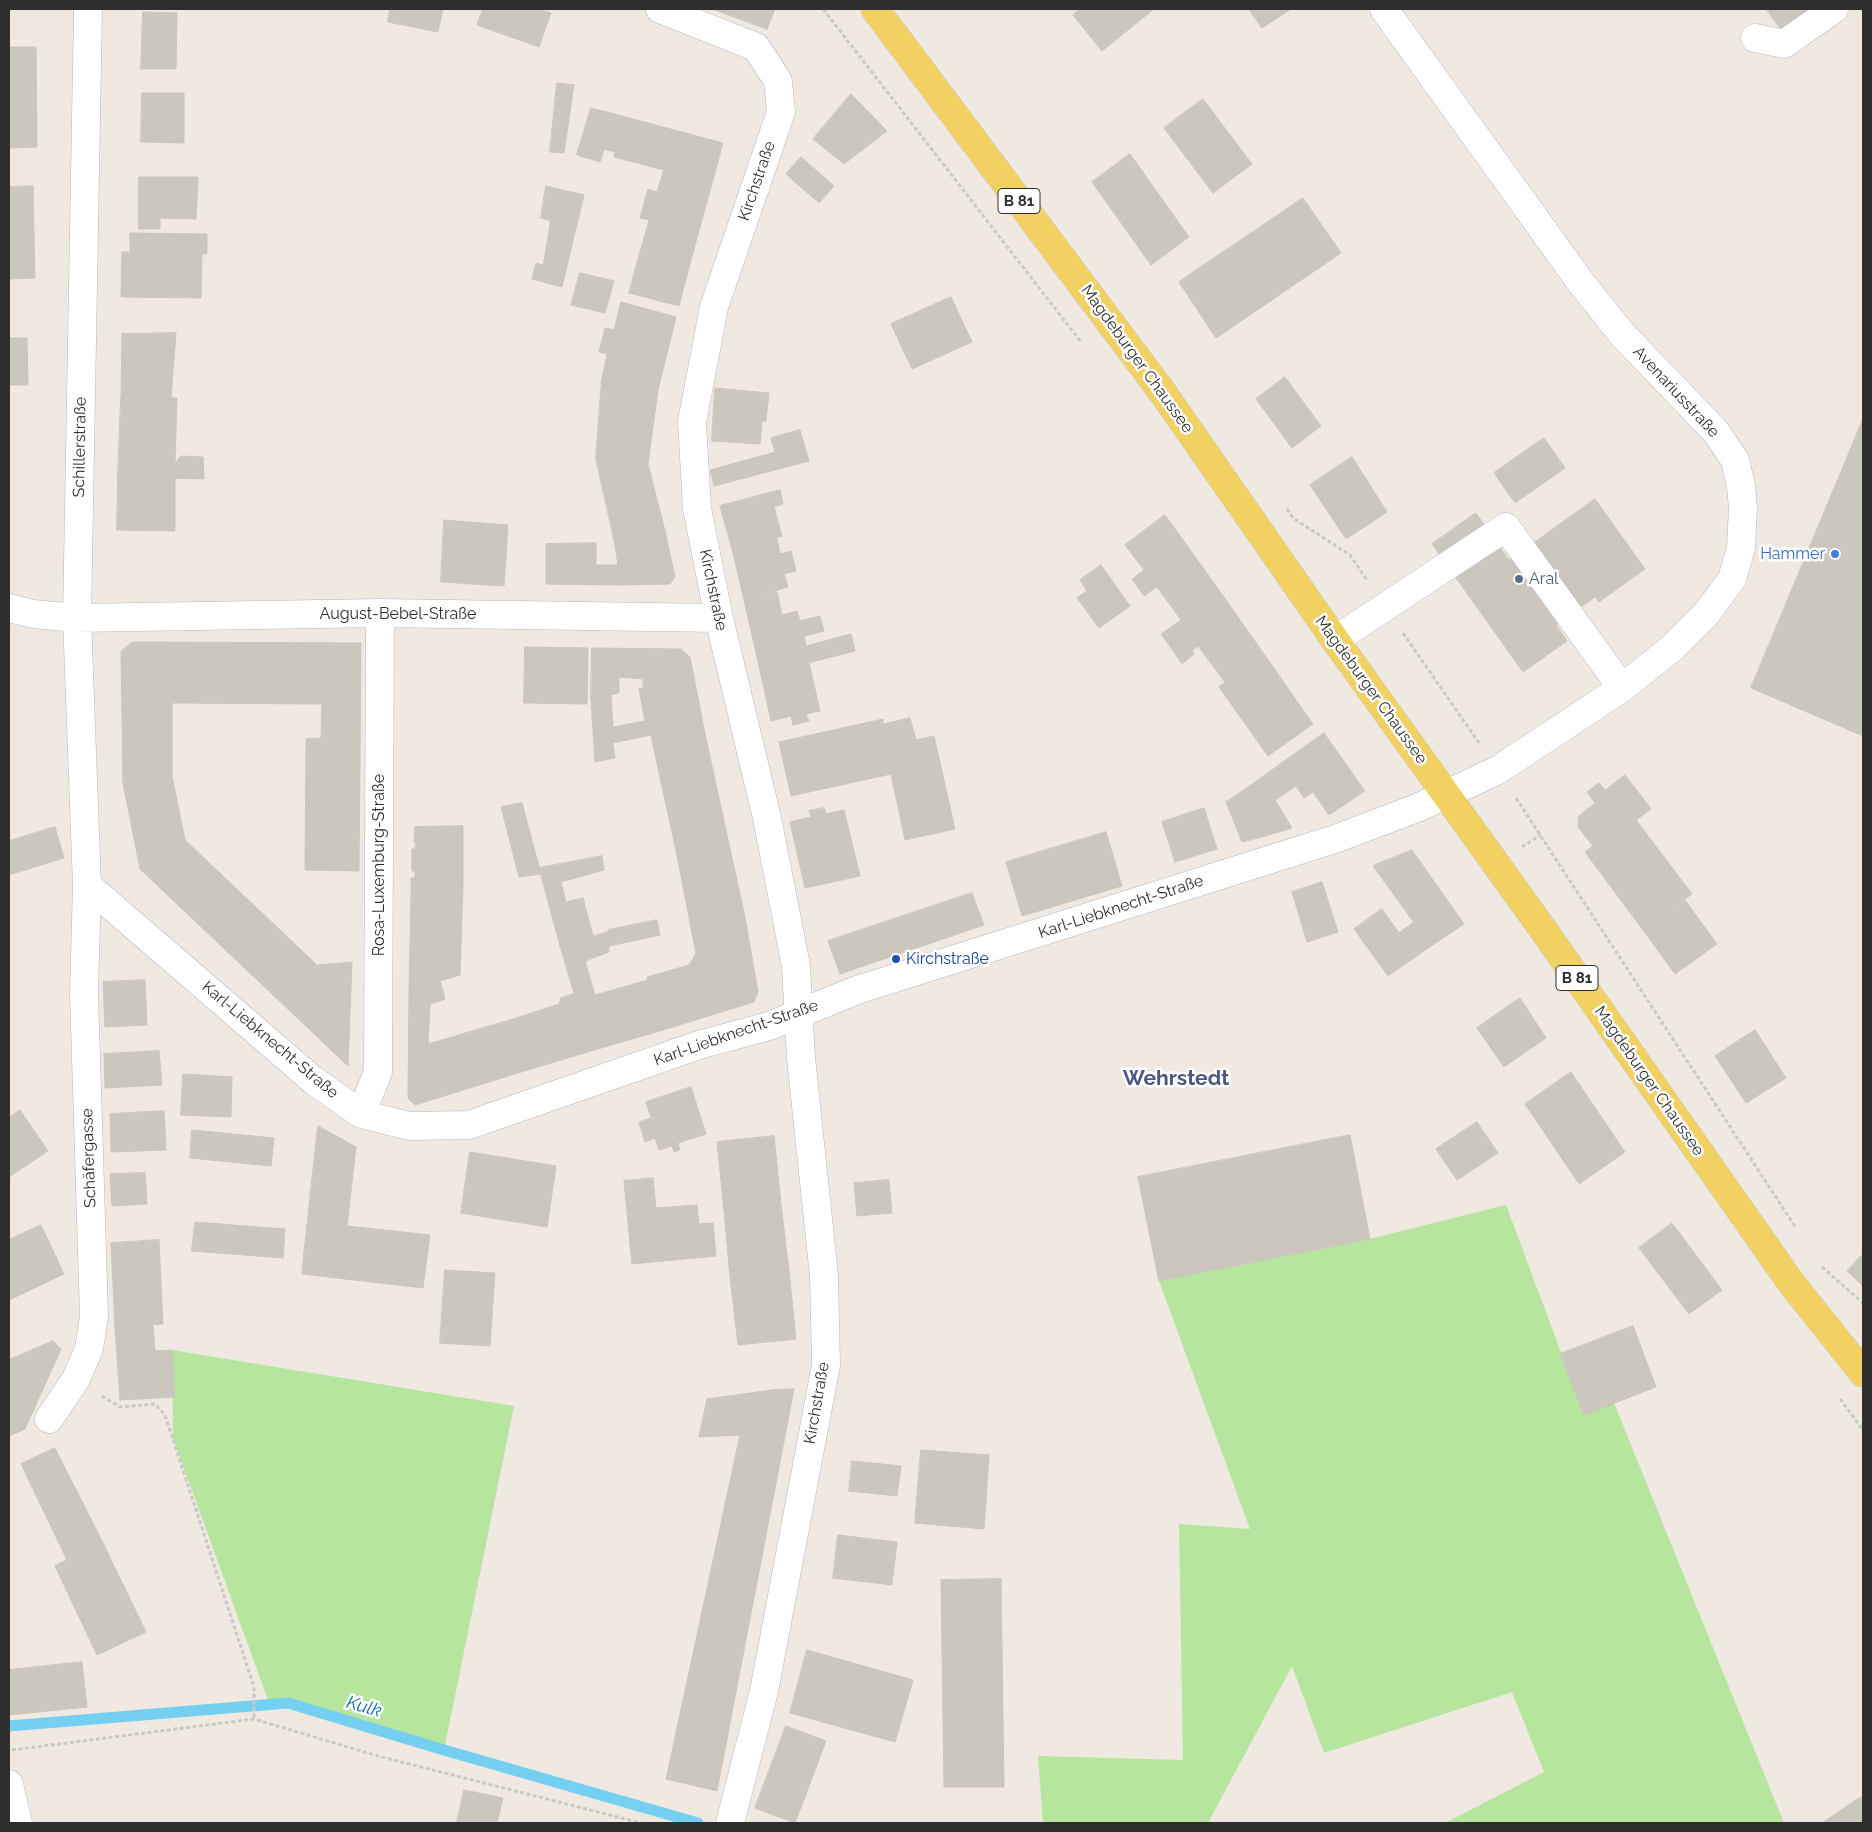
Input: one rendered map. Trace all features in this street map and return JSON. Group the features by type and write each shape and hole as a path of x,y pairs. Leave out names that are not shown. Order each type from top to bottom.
{"main road":[{"name":"Magdeburger Chaussee","path":"875,9 1163,393 1335,640 1447,795 1792,1284 1863,1374"}],"street":[{"name":"Schillerstraße","path":"88,9 77,618 88,885"},
{"name":"Kirchstraße","path":"660,9 756,47 778,81 781,112 714,307 692,422 697,508 718,618 767,818 796,966 801,1058 824,1276 826,1365 764,1691 732,1816"},
{"name":"Avenariusstraße","path":"1384,9 1582,284 1622,334 1716,432 1735,460 1741,486 1743,508 1742,548 1732,579 1700,620 1672,648 1622,688 1498,770 1447,795"},
{"path":"1754,38 1784,44 1834,9"},
{"path":"1335,640 1506,527 1622,688"},
{"name":"August-Bebel-Straße","path":"9,608 33,614 77,618 380,613 718,618"},
{"name":"Rosa-Luxemburg-Straße","path":"361,1114 378,1072 380,613"},
{"name":"Karl-Liebknecht-Straße","path":"88,885 312,1080 361,1114 409,1126 469,1125 699,1045 769,1026 857,990 1335,839 1447,795"},
{"name":"Schäfergasse","path":"49,1419 76,1379 89,1349 94,1316 84,993 88,885"},
{"path":"9,1784 18,1823"}],"path":[{"path":"1818,1263 1863,1303"},
{"path":"76,1379 120,1407 155,1404 165,1415 254,1687 254,1719"},
{"path":"9,1750 254,1719 378,1756 641,1823"}],"green space":[{"path":"1506,1205 1584,1414 1614,1403 1784,1823 1445,1823 1544,1772 1512,1692 1324,1753 1292,1666 1208,1823 1043,1823 1038,1756 1183,1760 1179,1524 1250,1529 1159,1281 1370,1239"},
{"path":"172,1350 514,1406 444,1750 268,1700 173,1438"}],"building":[{"path":"390,9 443,9 438,32 388,22"},
{"path":"483,9 538,9 551,13 539,47 477,25"},
{"path":"713,9 775,9 767,29"},
{"path":"1080,9 1154,9 1102,51 1073,15"},
{"path":"1249,9 1291,9 1262,28"},
{"path":"1766,9 1816,9 1784,33"},
{"path":"143,12 177,13 176,69 141,69"},
{"path":"9,47 36,47 37,147 9,148"},
{"path":"557,83 574,85 564,153 550,152"},
{"path":"142,93 184,93 184,143 141,142"},
{"path":"851,94 887,131 844,164 813,139"},
{"path":"1203,99 1252,164 1213,193 1164,128"},
{"path":"591,108 607,112 594,160 577,155"},
{"path":"607,112 723,143 691,260 642,246 649,220 640,218 648,189 657,192 664,170 614,157 615,152 604,149 600,162 594,160"},
{"path":"1130,154 1189,237 1151,265 1092,182"},
{"path":"801,157 834,186 819,203 786,174"},
{"path":"139,177 198,177 196,219 160,218 160,229 139,229"},
{"path":"33,186 35,278 9,279 9,187"},
{"path":"546,186 584,195 576,228 541,218"},
{"path":"1303,198 1341,253 1216,338 1179,282"},
{"path":"551,221 576,228 562,287 532,279 536,263 543,265"},
{"path":"130,233 207,234 207,254 202,254 201,298 121,297 122,252 130,252"},
{"path":"642,246 691,260 679,306 629,293"},
{"path":"580,273 614,281 605,313 571,305"},
{"path":"951,297 972,342 912,369 891,324"},
{"path":"621,302 676,317 658,390 602,379 607,354 599,352 605,328 614,330"},
{"path":"176,333 171,398 121,398 122,334"},
{"path":"9,338 27,338 28,385 9,385"},
{"path":"1285,377 1321,426 1292,448 1256,399"},
{"path":"602,379 658,390 648,464 596,458"},
{"path":"715,388 769,393 766,421 762,421 760,444 712,441"},
{"path":"121,398 177,398 175,463 181,456 203,457 204,479 118,477"},
{"name":"Hammer","path":"1863,419 1863,736 1751,688"},
{"path":"800,430 809,461 714,486 710,470 775,452 771,438"},
{"path":"1544,438 1565,468 1515,503 1494,473"},
{"path":"1352,457 1387,512 1346,539 1310,485"},
{"path":"596,458 648,464 665,531 614,539"},
{"path":"118,477 175,479 175,531 117,530"},
{"path":"780,490 783,504 774,507 782,536 732,549 720,506"},
{"path":"1595,499 1645,569 1599,602 1549,532"},
{"name":"Aral","path":"1476,513 1509,560 1549,532 1595,597 1556,625 1567,641 1523,672 1432,544"},
{"path":"1165,515 1196,558 1144,596 1132,579 1144,570 1125,545"},
{"path":"444,520 508,525 504,586 441,582"},
{"path":"665,531 675,577 670,584 621,585 614,539"},
{"path":"777,538 780,554 791,551 796,571 784,574 788,587 744,600 732,549"},
{"path":"596,543 596,565 618,565 621,585 546,584 546,544"},
{"path":"1196,558 1231,607 1172,649 1161,634 1181,620 1157,587"},
{"path":"1101,565 1130,606 1099,628 1077,598 1087,591 1080,580"},
{"path":"777,592 782,615 797,611 800,621 820,616 824,631 804,636 806,646 851,634 855,651 761,675 744,600"},
{"path":"1231,607 1264,654 1225,682 1198,646 1192,650 1194,654 1182,664 1172,649"},
{"path":"132,642 361,643 359,871 305,870 306,739 321,738 322,704 172,703 172,776 185,840 317,965 352,962 348,1066 140,869 123,783 121,652"},
{"path":"525,647 588,648 587,704 524,703"},
{"path":"592,648 681,649 690,657 694,677 643,688 643,679 619,677 619,693 591,699"},
{"path":"1264,654 1313,724 1268,756 1219,687"},
{"path":"809,663 820,711 806,714 809,721 793,725 791,716 771,721 761,675"},
{"path":"694,677 703,724 594,747 591,699 611,694 613,727 645,721 639,689"},
{"path":"910,718 916,740 934,736 955,829 905,840 891,774 791,796 779,742 883,719 883,724"},
{"path":"703,724 713,771 661,782 651,735"},
{"path":"1324,733 1365,791 1329,815 1313,792 1304,798 1296,786 1275,800 1292,828 1262,837 1243,791"},
{"path":"613,743 615,758 595,762 594,747"},
{"path":"713,771 729,844 677,855 661,782"},
{"path":"1625,775 1651,809 1636,820 1692,894 1643,930 1585,852 1593,846 1578,827 1579,816 1595,803 1587,792 1599,783 1605,790"},
{"path":"1243,791 1262,837 1242,842 1226,802"},
{"path":"522,803 541,874 519,877 501,807"},
{"path":"824,808 826,814 844,810 860,876 805,888 790,822 811,817 809,811"},
{"path":"1204,808 1217,849 1175,862 1162,822"},
{"path":"463,826 463,887 411,896 411,878 415,878 415,871 412,871 412,849 415,849 416,842 414,842 415,827"},
{"path":"55,827 64,858 9,875 9,841"},
{"path":"1106,832 1122,886 1022,916 1006,862"},
{"path":"729,844 745,917 691,928 677,855"},
{"path":"1412,850 1464,924 1431,946 1373,866"},
{"path":"602,856 604,870 561,882 566,902 583,898 593,936 560,946 539,868"},
{"path":"1322,882 1338,932 1307,942 1292,892"},
{"path":"463,887 460,975 409,990 411,896"},
{"path":"972,893 984,925 840,974 828,941"},
{"path":"1685,900 1717,944 1675,974 1643,930"},
{"path":"1382,909 1399,933 1414,922 1431,946 1388,976 1354,929"},
{"path":"745,917 758,992 754,1002 663,1030 647,977 689,965 696,954 691,928"},
{"path":"657,920 660,935 609,946 608,930"},
{"path":"608,932 609,952 585,961 595,995 648,980 663,1030 591,1051 560,946"},
{"path":"145,980 147,1025 105,1027 103,982"},
{"path":"440,981 445,999 430,1004 428,1044 456,1036 473,1087 415,1105 408,1098 409,990"},
{"path":"574,994 591,1051 518,1073 504,1022 559,1004 561,998"},
{"path":"1520,998 1546,1038 1504,1067 1477,1028"},
{"path":"504,1022 518,1073 473,1087 456,1036"},
{"path":"1755,1030 1786,1078 1746,1103 1715,1056"},
{"path":"159,1051 162,1085 105,1088 104,1054"},
{"path":"1571,1072 1625,1152 1579,1184 1525,1104"},
{"path":"183,1074 232,1077 231,1117 181,1115"},
{"path":"691,1087 706,1134 678,1143 680,1150 674,1152 672,1146 659,1150 655,1138 645,1142 639,1122 651,1118 646,1102"},
{"path":"20,1110 48,1151 9,1177 9,1118"},
{"path":"164,1111 166,1150 111,1152 110,1114"},
{"path":"1477,1122 1498,1153 1457,1180 1436,1149"},
{"path":"318,1126 356,1147 347,1226 430,1235 423,1288 302,1274"},
{"path":"192,1130 274,1138 271,1166 190,1158"},
{"path":"1350,1135 1370,1239 1159,1281 1138,1177"},
{"path":"774,1136 781,1204 724,1210 717,1142"},
{"path":"470,1152 556,1166 547,1227 461,1213"},
{"path":"145,1173 147,1204 112,1206 110,1174"},
{"path":"653,1178 656,1208 697,1205 699,1224 713,1223 716,1256 632,1264 624,1181"},
{"path":"889,1180 892,1213 857,1216 854,1183"},
{"path":"781,1204 789,1271 730,1277 724,1210"},
{"path":"195,1222 285,1229 283,1258 192,1251"},
{"path":"1672,1223 1722,1290 1689,1314 1639,1248"},
{"path":"41,1225 64,1274 9,1300 9,1240"},
{"path":"159,1240 163,1324 115,1327 111,1243"},
{"path":"1863,1254 1863,1286 1847,1271"},
{"path":"445,1270 495,1273 490,1346 440,1343"},
{"path":"789,1271 796,1339 738,1345 730,1277"},
{"path":"153,1325 155,1351 172,1350 175,1397 120,1400 115,1327"},
{"path":"1633,1326 1656,1387 1584,1415 1560,1354"},
{"path":"53,1341 61,1349 25,1429 9,1436 9,1360"},
{"path":"794,1389 717,1791 666,1779 740,1435 699,1437 707,1399 772,1390"},
{"path":"55,1448 103,1543 67,1560 21,1464"},
{"path":"921,1450 989,1455 984,1529 915,1523"},
{"path":"852,1461 901,1466 897,1496 849,1491"},
{"path":"838,1535 897,1542 892,1585 833,1578"},
{"path":"103,1543 146,1632 97,1655 55,1566"},
{"path":"1001,1579 1004,1787 944,1787 941,1580"},
{"path":"807,1650 913,1680 895,1742 790,1713"},
{"path":"82,1662 87,1707 9,1715 9,1670"},
{"path":"786,1726 826,1741 795,1823 755,1808"},
{"path":"464,1790 503,1798 497,1823 457,1823"},
{"path":"1861,1797 1863,1801 1863,1823 1822,1823"}],"waterway":[{"name":"Kulk","path":"9,1726 288,1703 698,1823"}],"place":[{"name":"Hammer","path":"1835,554"},
{"name":"Aral","path":"1519,579"},
{"name":"Kirchstraße","path":"896,959"}],"district":[{"name":"Wehrstedt","path":"1176,1079"}]}
